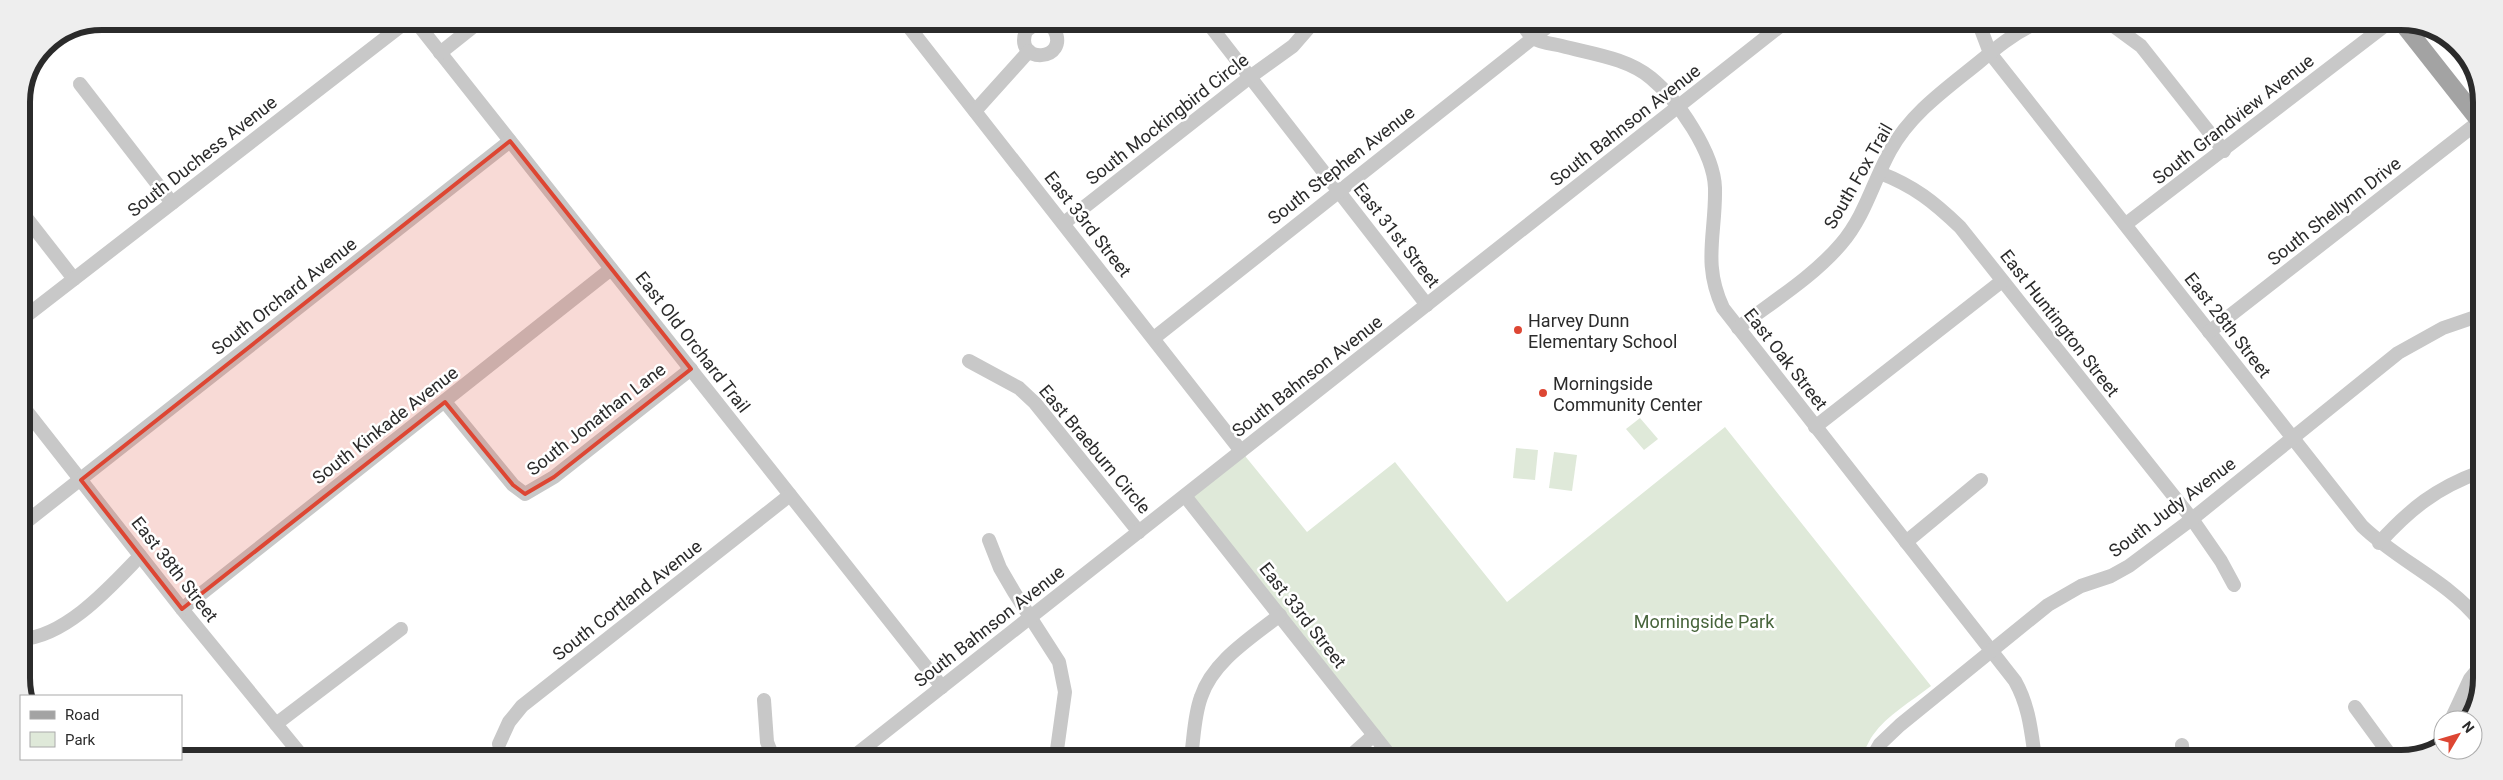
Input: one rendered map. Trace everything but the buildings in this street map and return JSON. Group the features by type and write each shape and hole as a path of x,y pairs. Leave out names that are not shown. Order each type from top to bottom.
{"main road":[{"path":"2408,31 2473,111"}],"street":[{"name":"South Duchess Avenue","path":"30,313 396,30"},
{"name":"East Old Orchard Trail","path":"422,30 942,686"},
{"path":"440,53 469,30"},
{"name":"East 33rd Street","path":"911,30 1241,451"},
{"path":"1027,30 1024,36 1026,47 1034,54 1045,55 1056,45 1054,30"},
{"name":"East 31st Street","path":"1213,30 1427,305"},
{"name":"South Mockingbird Circle","path":"1064,223 1250,77 1293,46 1307,30"},
{"path":"1527,30 1533,38"},
{"name":"South Stephen Avenue","path":"1154,338 1543,30"},
{"name":"South Bahnson Avenue","path":"862,750 1775,30"},
{"name":"East 28th Street","path":"1981,30 1990,53 2362,526 2379,543 2468,606 2473,612"},
{"name":"South Fox Trail","path":"1738,328 1818,266 1841,245 1865,207 1891,150 1926,105 2020,30"},
{"path":"2119,30 2141,46 2224,150"},
{"name":"South Grandview Avenue","path":"2126,224 2378,30"},
{"name":"East Oak Street","path":"1533,38 1635,67 1652,79 1677,107 1696,136 1712,171 1715,186 1710,254 1713,283 1723,308 1815,428 2015,681 2024,697 2030,717 2034,750"},
{"path":"975,111 1029,51"},
{"path":"80,84 172,203"},
{"name":"South Shellynn Drive","path":"2210,332 2473,127"},
{"name":"South Orchard Avenue","path":"30,519 510,141"},
{"name":"East Huntington Street","path":"1880,173 1907,184 1936,204 1960,227 2192,519 2221,561 2234,585"},
{"path":"30,223 74,279"},
{"name":"South Kinkade Avenue","path":"182,609 612,269"},
{"path":"1815,428 2002,281"},
{"name":"South Judy Avenue","path":"1877,750 1880,744 1900,725 2048,605 2081,586 2111,576 2129,566 2192,519 2398,353 2443,328 2473,318"},
{"name":"East Braeburn Circle","path":"970,362 1019,388 1036,403 1139,532"},
{"name":"South Jonathan Lane","path":"445,402 513,485 525,494 554,477 691,369"},
{"name":"East 38th Street","path":"30,415 182,609 297,750"},
{"path":"2379,543 2402,517 2431,494 2473,475"},
{"path":"1906,542 1981,480"},
{"name":"South Cortland Avenue","path":"499,744 509,722 522,706 790,495"},
{"name":"East 33rd Street","path":"1185,496 1386,750"},
{"path":"989,540 1000,568 1054,652 1063,677 1065,692 1057,750"},
{"path":"30,638 48,633 95,601 140,556"},
{"path":"1192,750 1197,708 1210,678 1231,655 1280,615"},
{"path":"276,724 401,629"},
{"path":"2456,710 2473,675"},
{"path":"764,700 767,742 770,750"},
{"path":"2354,707 2386,750"},
{"path":"1358,750 1374,735"}],"highlighted area":[{"path":"510,141 691,369 554,477 525,494 513,485 445,402 182,609 81,480"}],"green space":[{"path":"1640,418 1658,439 1644,450 1626,429"},
{"name":"Morningside Park","path":"1725,427 1931,686 1885,721 1864,750 1392,750 1185,496 1241,451 1307,532 1395,462 1507,602"},
{"path":"1516,448 1538,450 1535,480 1513,478"},
{"path":"1554,452 1577,455 1572,491 1549,488"}],"place":[{"name":"Harvey Dunn Elementary School","path":"1518,330"},
{"name":"Morningside Community Center","path":"1543,393"}]}
